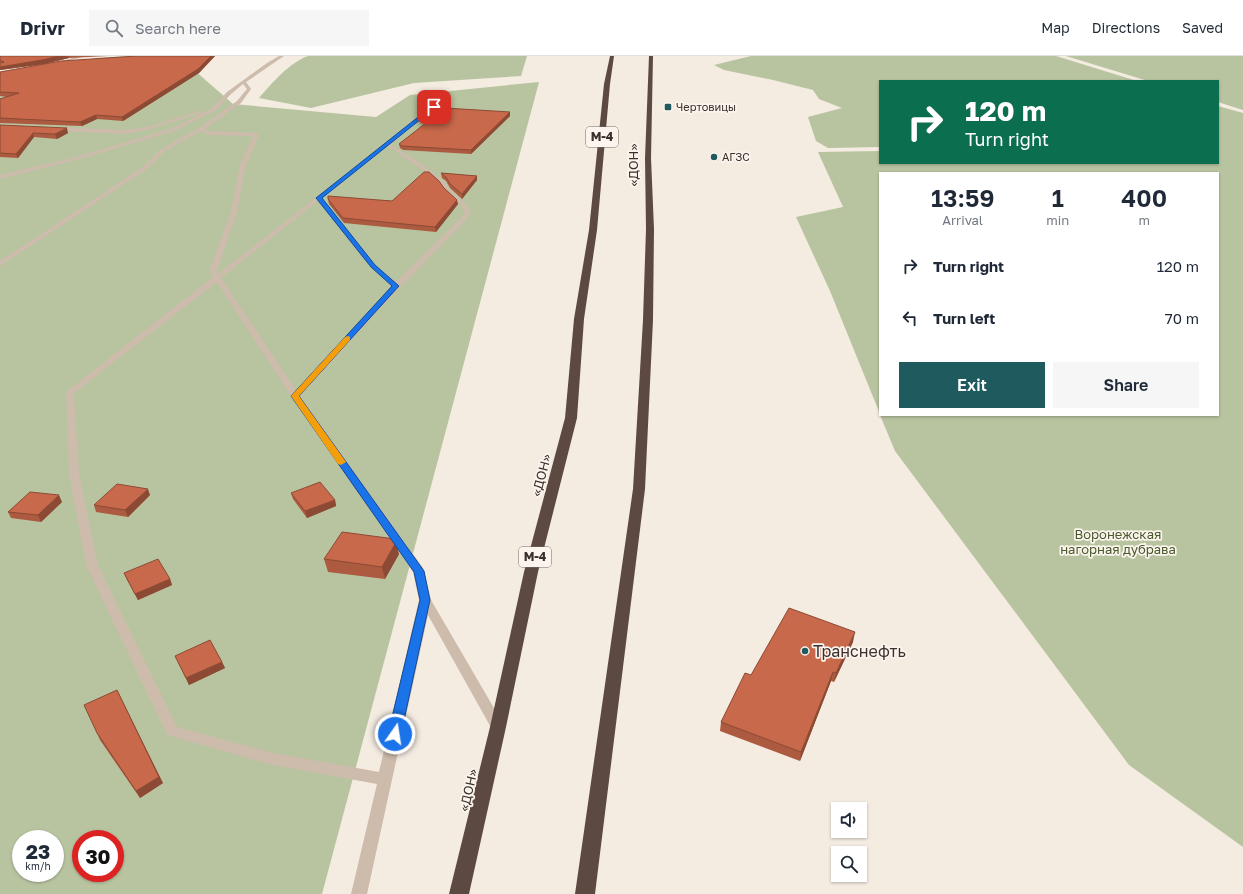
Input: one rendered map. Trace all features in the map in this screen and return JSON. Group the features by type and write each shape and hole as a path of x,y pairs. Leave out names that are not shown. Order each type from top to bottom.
{"highway":[{"name":"«ДОН»","path":"459,894 498,727 531,572 571,418 579,319 593,230 607,84 612,56"},
{"name":"«ДОН»","path":"585,894 639,490 648,320 650,229 648,158 651,56"}],"street":[{"path":"0,178 78,158 175,129 198,118 221,103 229,93 268,64 282,56"},
{"path":"50,65 84,58"},
{"path":"0,264 145,168 163,150 201,130 239,102 249,89 244,82"},
{"path":"52,129 125,132 148,128 221,103"},
{"path":"385,779 273,759 172,731 92,565 74,474 70,392 434,107"},
{"path":"201,130 209,133 256,135 242,165 234,212 213,271 295,396 419,571 425,600 498,727"},
{"path":"295,396 396,286 463,220 468,210 447,190 443,183 421,166 387,144"},
{"path":"0,169 21,172"},
{"path":"319,198 373,266 396,286"},
{"path":"359,894 425,600"}],"green space":[{"path":"129,56 178,56 233,104 376,117 410,95 539,82 322,894 0,894 0,83 97,58"},
{"path":"308,56 527,56 521,76 414,83 311,108 259,98 288,68 294,63"},
{"path":"751,56 1056,56 1134,80 879,80 879,147 828,148 816,141 808,117 842,108 819,99 813,90 724,70 714,65"},
{"path":"1066,56 1243,56 1243,110 1219,102 1219,80 1145,80"},
{"name":"Воронежская нагорная дубрава","path":"1219,106 1243,113 1243,847 1129,765 895,451 880,416 1219,416 1219,172 879,172 879,412 830,291 796,217 843,207 818,152 879,151 879,164 1219,164"}],"building":[{"path":"0,56 59,56 0,67 0,63 4,62 0,60"},
{"path":"137,56 211,56 198,69 122,117 96,115 80,122 0,118 0,99 19,93 0,92 0,72 61,61"},
{"path":"445,108 510,112 471,150 402,146 399,144"},
{"path":"0,125 67,128 55,134 33,133 16,154 0,153"},
{"path":"424,172 429,172 457,200 435,227 343,218 328,199 328,196 392,201"},
{"path":"441,173 477,176 462,194 450,184 446,177"},
{"path":"320,482 335,500 305,511 291,493"},
{"path":"117,484 148,489 125,510 94,505"},
{"path":"30,492 59,495 38,515 8,512"},
{"path":"342,532 395,539 396,542 382,567 324,559"},
{"path":"158,559 170,579 135,594 124,573"},
{"path":"789,608 855,632 836,673 833,672 801,752 721,722 745,673 751,675"},
{"path":"210,640 222,662 186,678 175,656"},
{"path":"117,690 159,777 136,791 97,733 84,705"}],"slow traffic":[{"path":"341,462 295,396 348,338"}],"place":[{"name":"Чертовицы","path":"668,107"},
{"name":"АГЗС","path":"714,157"},
{"name":"Транснефть","path":"805,651"}],"route":[{"path":"395,734 425,600 419,571 295,396 396,286 373,266 319,198 434,107"}]}
